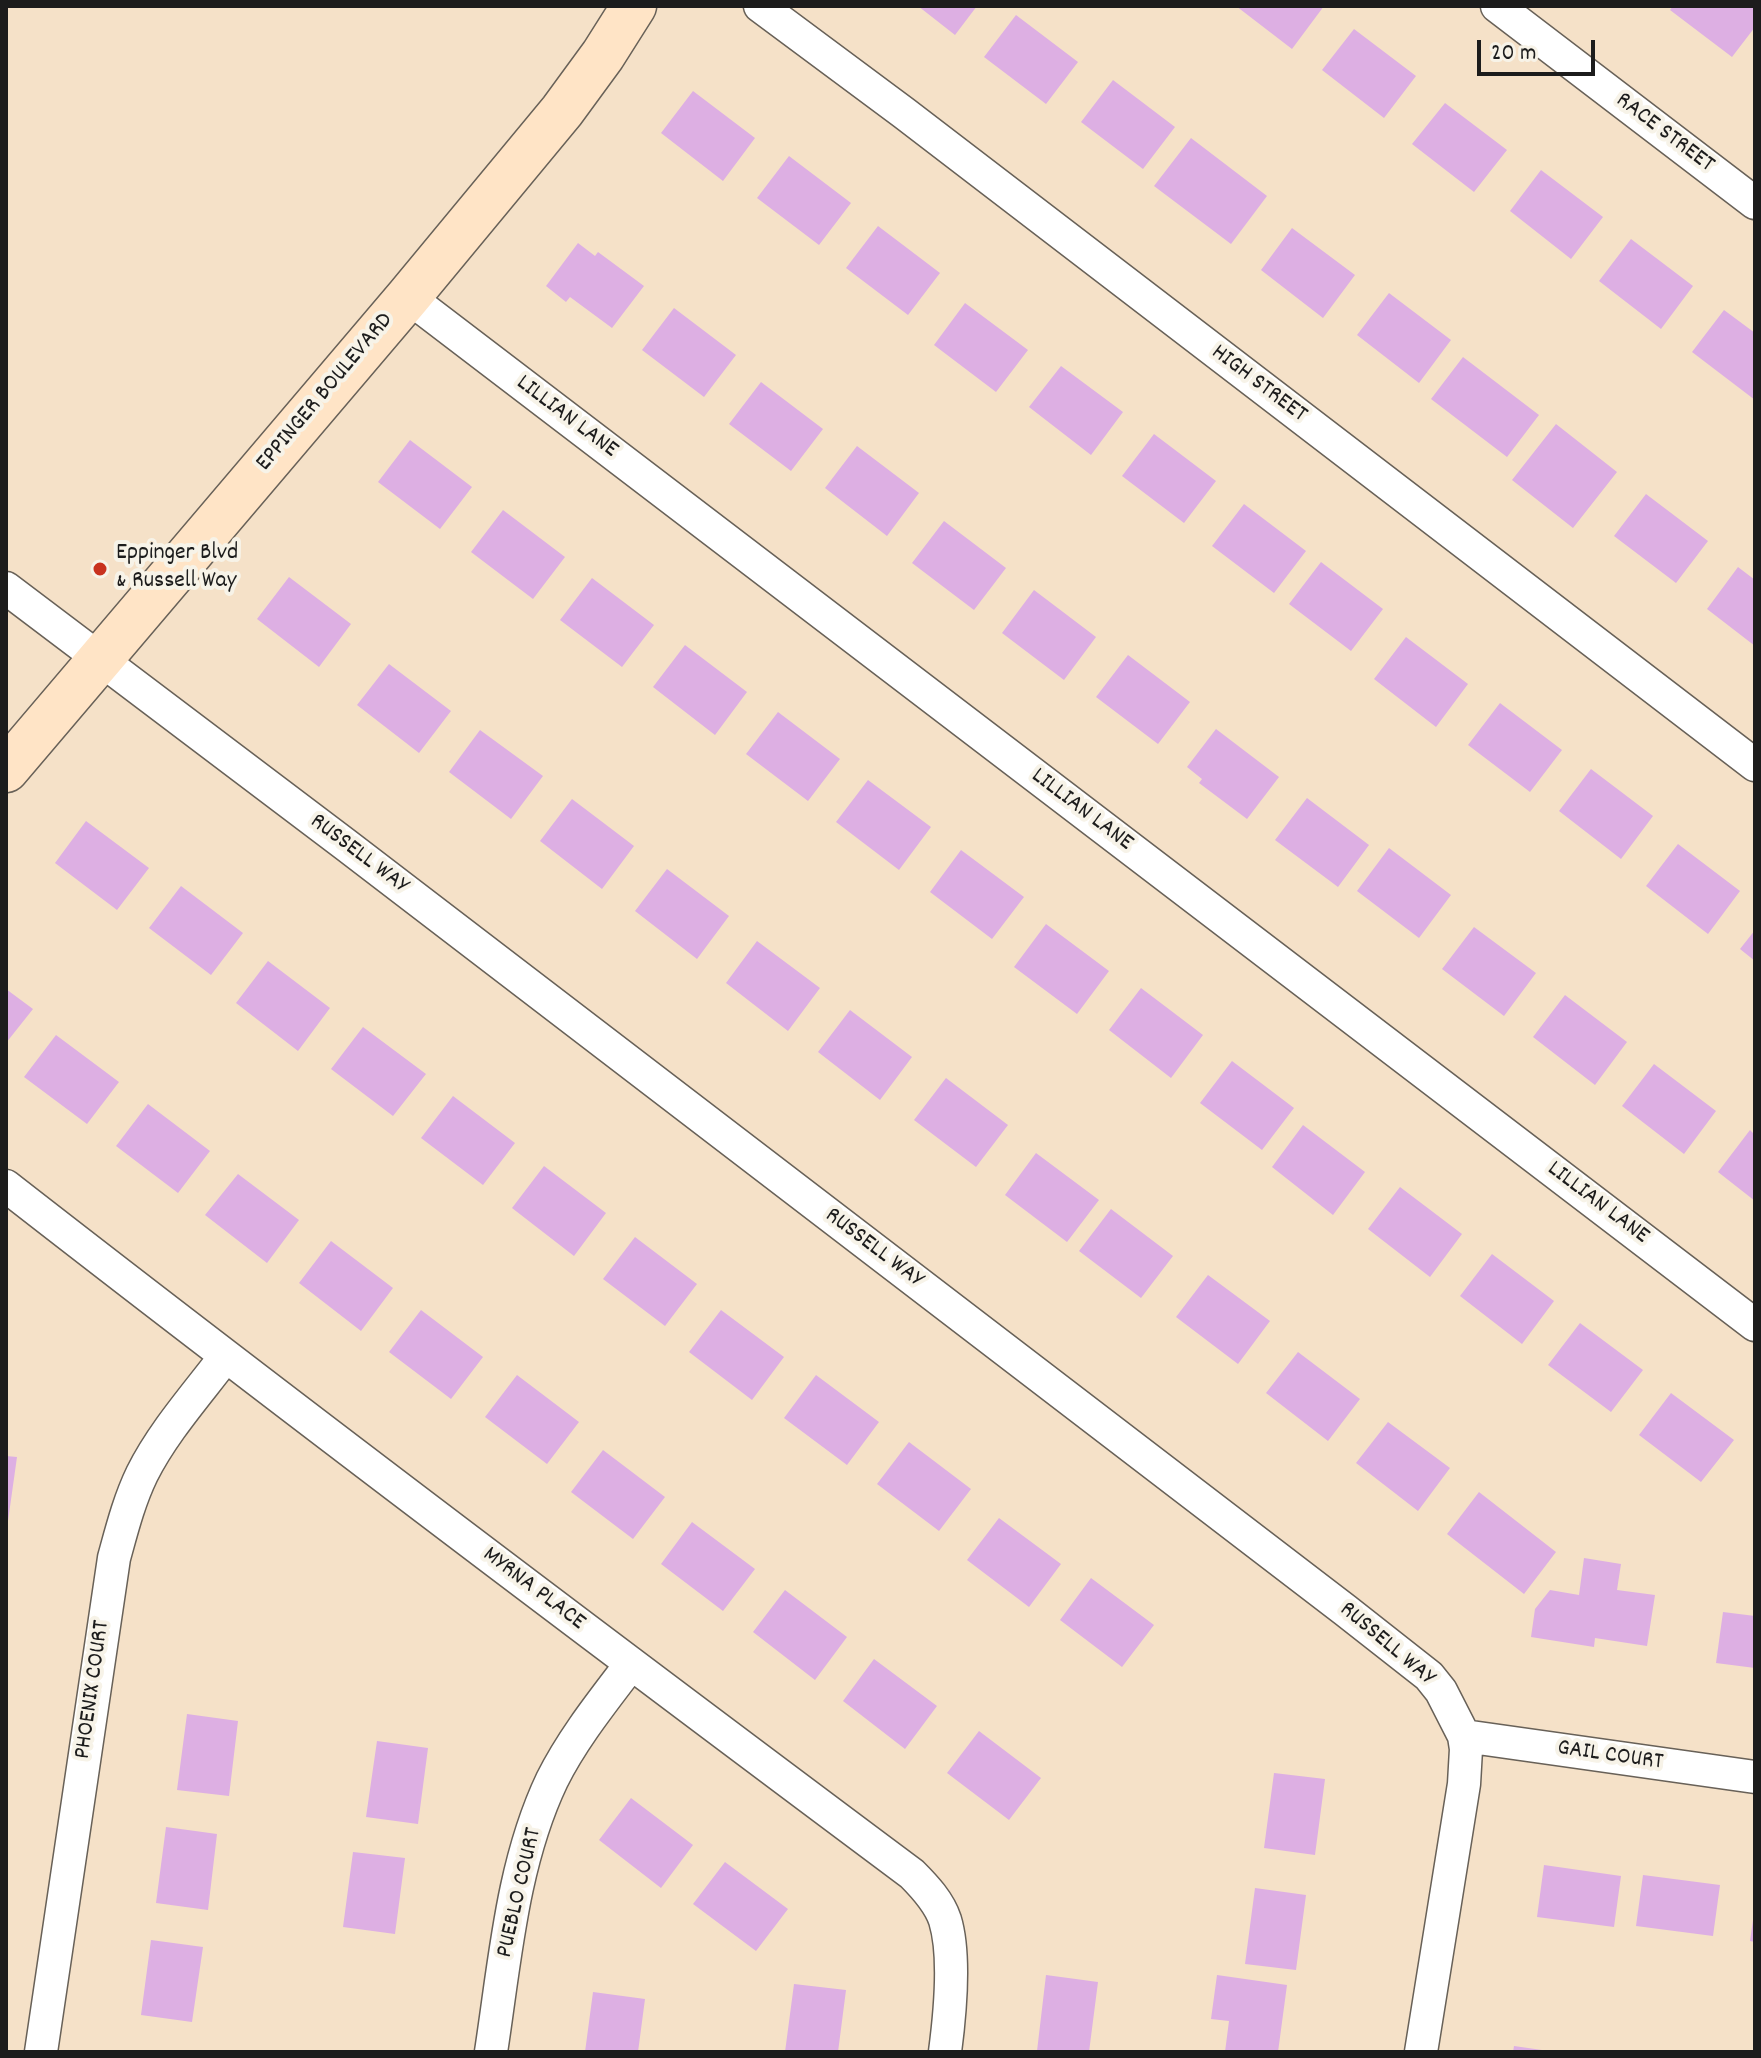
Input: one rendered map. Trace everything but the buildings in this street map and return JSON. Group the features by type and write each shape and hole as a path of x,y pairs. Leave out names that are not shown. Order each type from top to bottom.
{"street":[{"name":"EPPINGER BOULEVARD","path":"6,770 562,111 634,6"},
{"name":"HIGH STREET","path":"760,6 1755,765"},
{"name":"RACE STREET","path":"1497,6 1755,203"},
{"name":"LILLIAN LANE","path":"408,297 1755,1325"},
{"name":"RUSSELL WAY","path":"6,588 1429,1676 1441,1691 1464,1736 1466,1749 1464,1784 1421,2052"},
{"name":"MYRNA PLACE","path":"6,1186 225,1357 912,1874 929,1890 944,1917 950,1942 950,2013 945,2052"},
{"name":"PHOENIX COURT","path":"41,2052 114,1558 131,1499 143,1472 158,1445 225,1357"},
{"name":"PUEBLO COURT","path":"491,2052 526,1846 553,1779 586,1724 631,1664"},
{"name":"GAIL COURT","path":"1464,1736 1755,1777"}],"place":[{"name":"Eppinger Blvd & Russell Way","path":"100,569"}]}
